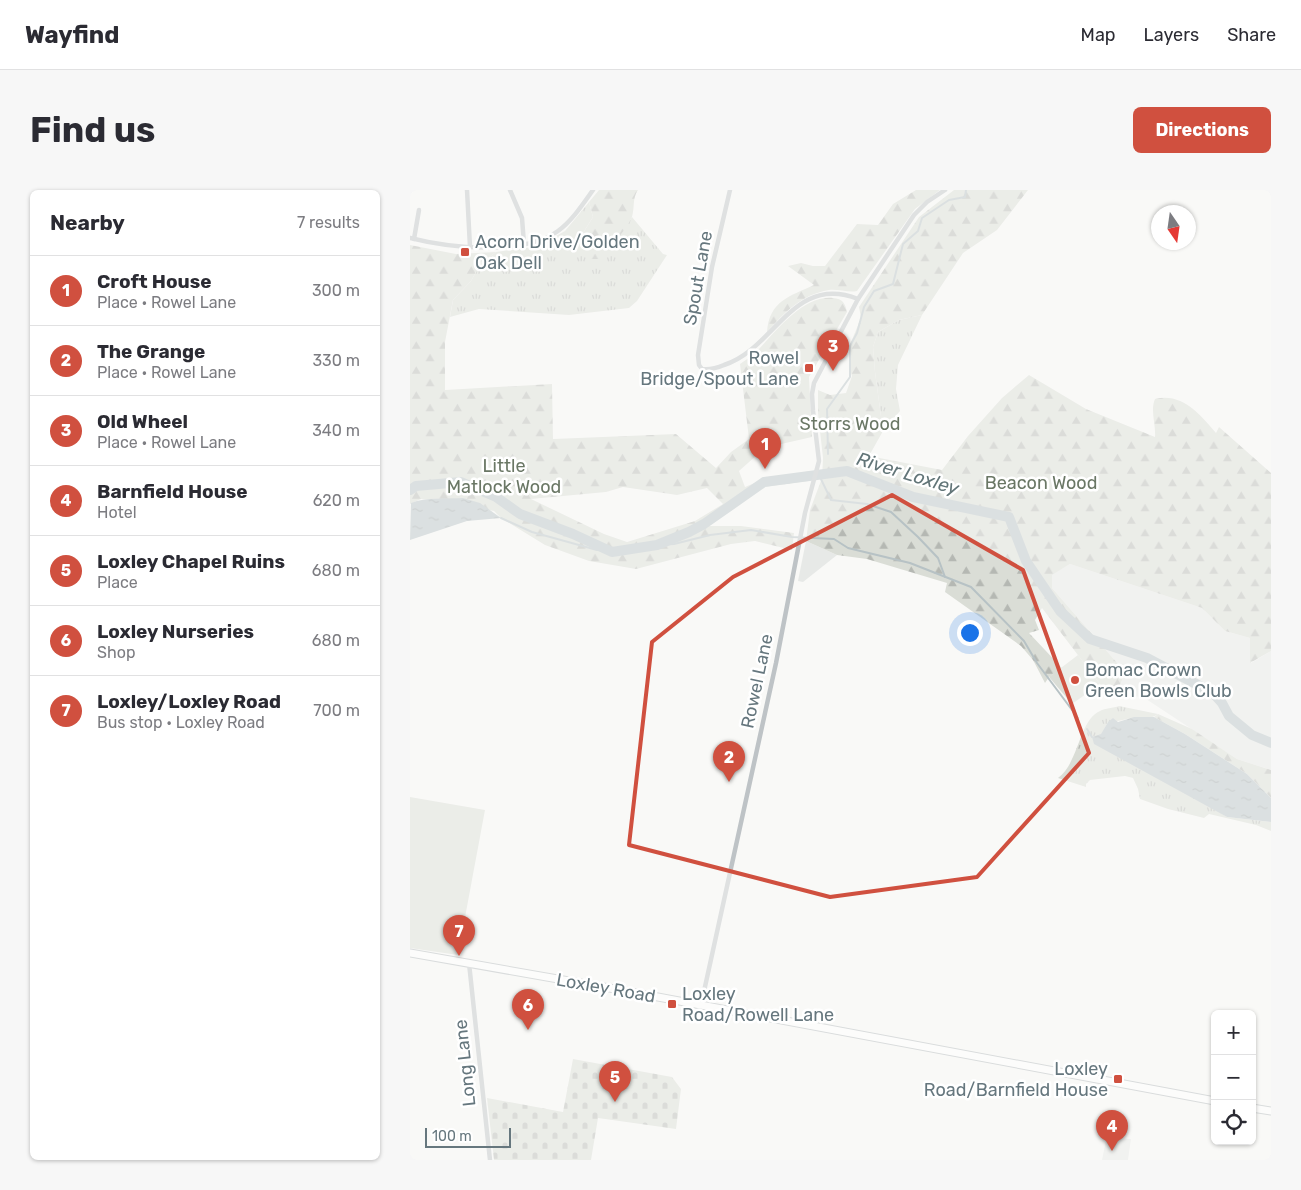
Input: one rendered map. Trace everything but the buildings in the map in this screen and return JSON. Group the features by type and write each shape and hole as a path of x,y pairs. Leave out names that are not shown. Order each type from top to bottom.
{"main road":[{"name":"Loxley Road","path":"410,953 1211,1100"},
{"path":"1256,1109 1271,1111"}],"street":[{"path":"466,190 470,247"},
{"path":"510,190 522,218 524,244"},
{"path":"419,210 412,239 447,246 493,247 524,244 544,239 557,232 593,190"},
{"name":"Spout Lane","path":"730,190 712,267 698,355 699,365 702,369 711,369 742,358 789,311 815,297 835,293 858,299"},
{"path":"858,299 914,215 927,202 945,190"},
{"name":"Rowel Lane","path":"701,1005 776,663 809,493 818,469 819,457 812,394 814,383 858,299"},
{"name":"Long Lane","path":"468,963 490,1160"}],"highlighted area":[{"path":"892,495 1023,570 1089,753 977,877 830,897 629,845 652,642 733,577"}],"shaded area":[{"path":"806,541 837,555 803,582 798,581"},
{"path":"1070,564 1202,608 1225,631 1250,638 1251,663 1271,651 1271,770 1237,759 1146,699 1118,691 1125,672 1052,588 1051,575"},
{"path":"1107,1135 1115,1138 1131,1139 1128,1160 1102,1160"}],"green space":[{"path":"599,190 638,190 630,222 600,259 588,259 578,241 593,217 589,202"},
{"path":"916,190 940,190 915,209 857,291 829,290 810,296 794,305 767,332 776,306 789,297 814,285 788,266 801,263 825,266 857,224 878,225 893,204"},
{"name":"Beacon Wood","path":"954,190 1028,190 997,230 963,253 922,315 899,320 878,332 873,347 883,431 869,456 942,470 968,436 1002,398 1029,375 1086,409 1155,437 1153,408 1155,399 1174,399 1182,402 1197,412 1216,433 1219,427 1271,473 1271,651 1250,663 1250,638 1225,631 1202,608 1070,564 1052,575 1052,588 1125,672 1118,691 1101,691 1100,684 1042,608 1035,620 1039,630 1029,633 1062,668 1049,677 1045,683 1033,660 1021,646 945,592 947,583 867,559 837,555 806,541 810,510 822,478 823,458 818,413 818,390 830,395 846,393 852,376 849,367 849,347 861,318 859,307 919,217"},
{"path":"589,202 593,217 578,241 612,246 632,217 663,254 667,255 637,301 629,308 569,315 479,309 450,317 453,300 471,281 481,263 496,252 533,247 565,231"},
{"name":"Little Matlock Wood","path":"410,245 456,254 496,252 481,263 471,281 453,300 445,342 445,390 552,384 553,439 676,434 716,468 731,452 749,439 740,364 756,352 790,317 811,302 833,298 841,300 845,306 847,312 809,377 812,437 777,445 757,455 739,471 745,487 757,482 810,471 808,481 764,487 709,526 741,526 794,533 792,550 755,541 731,544 636,569 589,561 545,545 501,518 494,511 435,500 421,499 410,504","holes":["623,487 677,495 707,488 723,504 695,521 627,542 604,534 531,499 606,492"]},
{"path":"922,315 898,365 896,389 900,411 883,431 873,347 878,332 899,320"},
{"name":"Bomac Crown Green Bowls Club","path":"1078,655 1100,684 1072,704 1049,677"},
{"path":"1119,706 1158,714 1149,717 1108,722 1101,735 1227,817 1271,822 1271,831 1256,825 1209,814 1204,818 1168,809 1140,799 1133,778 1125,776 1090,780 1086,787 1058,778 1065,771 1075,753 1083,732 1093,716 1102,710"},
{"path":"1158,714 1192,729 1237,759 1271,770 1271,798 1247,774 1185,734 1154,717"},
{"path":"410,797 485,810 458,955 410,948"},
{"path":"573,1059 672,1077 681,1089 676,1129 598,1118 591,1160 494,1160 487,1098 563,1112"}],"water":[{"path":"463,498 480,503 501,518 467,521 410,540 411,503 430,499"},
{"path":"1134,717 1154,717 1185,734 1247,774 1271,798 1271,822 1227,817 1094,744 1092,737 1101,734 1108,722 1113,718 1118,722"}],"waterway":[{"path":"828,454 827,409 850,377 850,346 857,333 864,307 874,291 893,284 903,244 918,231 922,218 949,200 965,197 966,190"},
{"name":"River Loxley","path":"410,490 416,486 461,482 496,497 520,514 573,534 612,552 657,545 689,532 704,524 764,482 847,471 913,497 1009,517 1026,561 1060,611 1090,639 1147,658 1213,693 1222,703 1229,716 1252,735 1271,743"},
{"path":"819,475 831,500 867,504 891,512 938,558 945,577"},
{"path":"501,518 532,532 597,550 602,548"},
{"path":"657,545 674,544 710,535 751,530 792,537 834,539 848,548 910,563 971,587 1024,641 1037,663 1078,718"},
{"path":"1087,729 1092,737"}],"place":[{"name":"Acorn Drive/Golden Oak Dell","path":"465,252"},
{"name":"Rowel Bridge/Spout Lane","path":"809,368"},
{"name":"Old Wheel","path":"833,371"},
{"name":"Croft House","path":"765,469"},
{"name":"Bomac Crown Green Bowls Club","path":"1075,680"},
{"name":"The Grange","path":"729,782"},
{"name":"Loxley/Loxley Road","path":"459,956"},
{"name":"Loxley Road/Rowell Lane","path":"672,1004"},
{"name":"Loxley Nurseries","path":"528,1030"},
{"name":"Loxley Road/Barnfield House","path":"1118,1079"},
{"name":"Loxley Chapel Ruins","path":"615,1102"},
{"name":"Barnfield House","path":"1112,1151"}],"park label":[{"name":"Storrs Wood","path":"850,424"}]}
